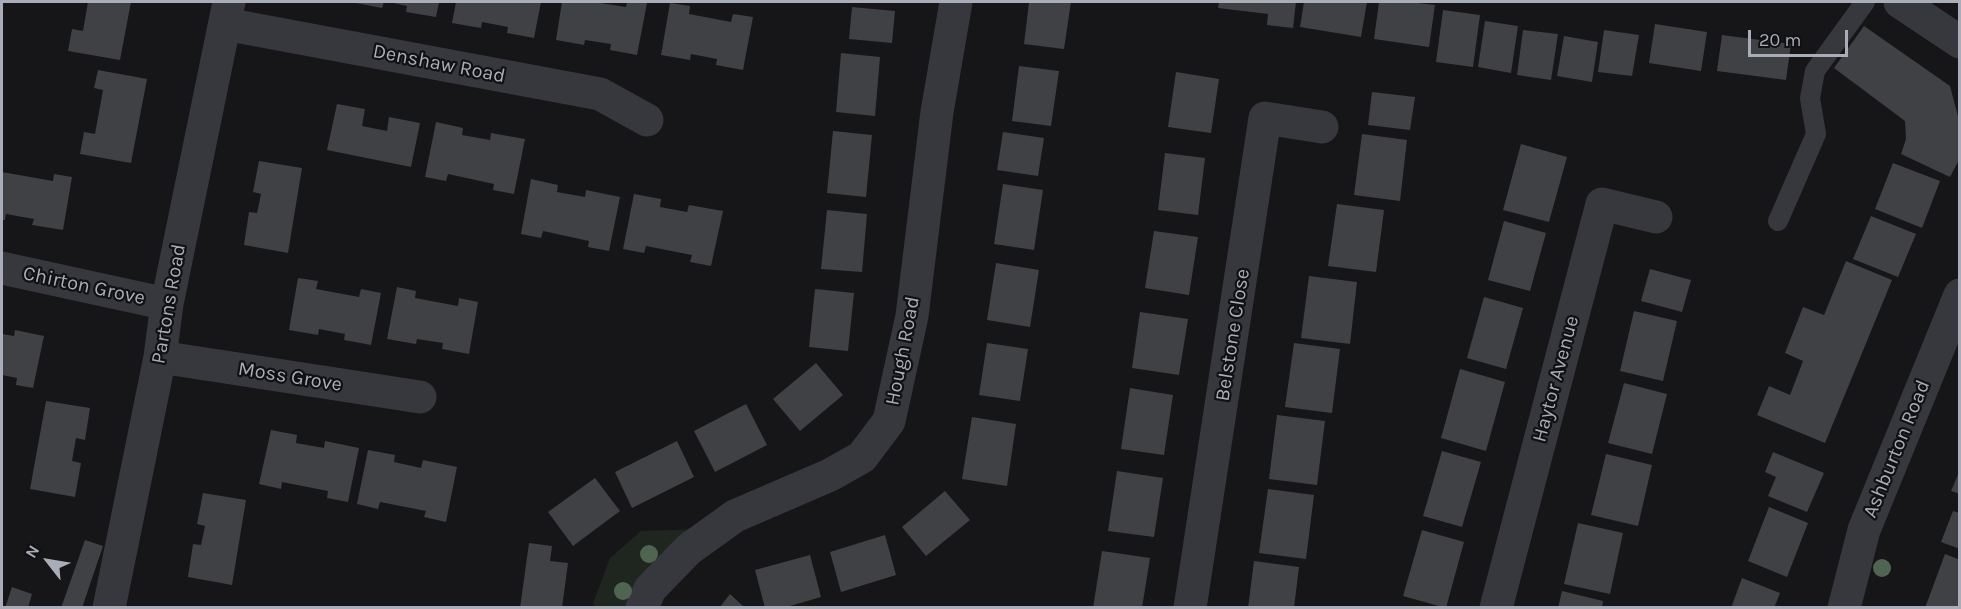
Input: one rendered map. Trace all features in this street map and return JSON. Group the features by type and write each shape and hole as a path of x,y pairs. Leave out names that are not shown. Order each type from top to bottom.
{"street":[{"name":"Hough Road","path":"642,608 650,589 689,549 735,516 830,475 862,457 889,421 912,316 937,112 956,2"},
{"path":"1900,2 1959,42"},
{"name":"Denshaw Road","path":"227,13 600,94 647,120"},
{"name":"Partons Road","path":"108,608 160,357 167,303 227,13"},
{"name":"Belstone Close","path":"1190,608 1265,118 1322,127"},
{"name":"Haytor Avenue","path":"1496,608 1602,204 1656,217"},
{"name":"Chirton Grove","path":"2,268 167,303"},
{"name":"Ashburton Road","path":"1844,608 1864,530 1959,295"},
{"name":"Moss Grove","path":"160,357 420,397"}],"lane":[{"path":"1778,220 1816,134 1810,98 1815,71 1865,2"}],"shaded area":[{"path":"701,529 634,607 595,607 593,603 610,558 641,531"}],"building":[{"path":"88,2 131,2 120,60 68,51 72,29 83,31"},
{"path":"351,2 384,2 382,8"},
{"path":"389,2 439,2 436,17 406,12 407,6"},
{"path":"456,2 541,2 534,38 507,33 508,27 482,22 481,28 452,23"},
{"path":"562,2 594,2 626,7 627,2 647,3 637,55 610,50 611,44 585,40 584,45 556,40"},
{"path":"1029,2 1071,2 1064,49 1024,44"},
{"path":"1219,2 1296,2 1293,28 1267,25 1268,14 1218,8"},
{"path":"1304,2 1367,2 1361,37 1300,27"},
{"path":"1379,2 1435,5 1429,47 1374,39"},
{"path":"670,3 690,6 689,14 731,22 733,14 753,17 743,70 716,65 717,59 691,54 690,60 661,55"},
{"path":"852,7 895,11 892,43 849,39"},
{"path":"1443,10 1480,15 1473,67 1436,62"},
{"path":"1485,21 1518,26 1511,73 1478,67"},
{"path":"1655,24 1707,32 1701,71 1649,63"},
{"path":"1864,26 1950,86 1960,124 1960,158 1950,177 1901,154 1906,139 1905,121 1834,68"},
{"path":"1523,30 1558,34 1551,80 1517,75"},
{"path":"1604,30 1639,35 1632,76 1598,72"},
{"path":"1722,35 1791,44 1786,80 1717,71"},
{"path":"1564,36 1598,42 1592,82 1557,76"},
{"path":"841,53 880,57 875,116 836,112"},
{"path":"1019,66 1059,71 1051,126 1012,121"},
{"path":"98,70 147,79 131,163 80,154 84,132 95,134 103,90 94,88"},
{"path":"1176,72 1219,79 1211,133 1168,127"},
{"path":"1372,92 1415,97 1410,130 1368,125"},
{"path":"337,104 365,109 362,126 387,131 389,117 420,123 411,167 327,150"},
{"path":"436,122 463,128 462,135 490,140 491,133 525,139 514,194 493,190 494,184 448,174 446,181 425,177"},
{"path":"833,131 872,135 866,197 827,193"},
{"path":"1003,132 1044,138 1038,176 997,170"},
{"path":"1362,134 1407,140 1400,201 1354,195"},
{"path":"1521,144 1567,157 1549,222 1503,210"},
{"path":"1165,153 1205,158 1198,215 1158,210"},
{"path":"259,161 302,168 288,253 244,245 249,212 257,213 261,194 253,192"},
{"path":"1893,163 1940,181 1922,228 1875,209"},
{"path":"2,172 53,181 54,174 72,177 63,230 32,225 34,219 6,214 5,220 2,220"},
{"path":"531,179 558,185 557,192 585,197 586,190 620,197 609,251 588,247 589,241 543,231 541,238 521,234"},
{"path":"1003,184 1043,190 1034,250 994,244"},
{"path":"634,194 661,199 660,207 687,212 689,205 723,211 711,266 690,262 692,255 646,246 644,253 623,249"},
{"path":"1337,204 1384,210 1376,272 1328,266"},
{"path":"827,210 867,214 862,272 821,269"},
{"path":"1871,216 1916,234 1898,277 1853,259"},
{"path":"1504,221 1546,233 1530,291 1488,280"},
{"path":"1154,231 1198,237 1189,295 1145,288"},
{"path":"1846,261 1892,280 1825,443 1757,415 1769,386 1790,395 1803,361 1785,353 1803,307 1824,315"},
{"path":"996,263 1039,270 1030,327 987,320"},
{"path":"1650,269 1691,280 1682,312 1641,301"},
{"path":"1309,276 1357,282 1350,344 1301,338"},
{"path":"298,278 318,281 316,289 359,297 361,289 381,293 371,345 344,340 345,334 319,329 318,335 289,330"},
{"path":"397,287 416,291 415,298 458,306 459,298 478,302 469,354 442,349 443,343 417,339 416,344 387,339"},
{"path":"815,289 854,293 848,351 809,347"},
{"path":"1484,297 1523,308 1506,369 1467,358"},
{"path":"1634,311 1677,321 1663,381 1620,371"},
{"path":"1140,312 1188,319 1179,375 1132,368"},
{"path":"15,330 44,336 33,388 16,385 17,378 2,375 2,334 14,336"},
{"path":"987,343 1028,349 1020,401 979,395"},
{"path":"1294,343 1340,349 1332,413 1285,407"},
{"path":"816,363 843,395 800,431 773,399"},
{"path":"1460,369 1505,382 1486,451 1441,438"},
{"path":"1624,383 1667,394 1652,454 1608,443"},
{"path":"1130,388 1173,395 1164,455 1121,449"},
{"path":"46,401 90,408 85,440 76,438 72,461 81,463 75,497 30,489"},
{"path":"746,404 767,445 715,472 694,431"},
{"path":"1277,415 1325,421 1317,485 1269,479"},
{"path":"972,417 1016,424 1007,486 962,479"},
{"path":"271,430 297,435 296,443 324,448 325,441 359,448 348,502 327,498 328,491 282,482 281,489 259,484"},
{"path":"677,441 694,477 632,508 615,472"},
{"path":"368,450 395,455 394,462 421,468 423,460 457,467 446,522 424,517 426,511 380,502 378,509 357,504"},
{"path":"1442,451 1481,462 1462,527 1423,516"},
{"path":"1773,452 1824,473 1807,512 1768,496 1776,477 1765,472"},
{"path":"1606,454 1652,465 1638,526 1591,515"},
{"path":"1960,470 1960,494 1951,491"},
{"path":"1117,471 1163,478 1154,537 1108,531"},
{"path":"595,478 620,511 573,546 548,512"},
{"path":"1268,489 1314,495 1306,559 1259,553"},
{"path":"945,491 970,520 926,556 902,527"},
{"path":"203,493 246,500 232,585 188,577 193,544 201,545 205,526 197,524"},
{"path":"1769,507 1808,523 1787,577 1748,561"},
{"path":"1953,511 1960,513 1960,549 1941,542"},
{"path":"1578,523 1623,533 1610,594 1564,584"},
{"path":"1422,530 1464,542 1446,608 1403,596"},
{"path":"885,535 896,575 841,592 830,552"},
{"path":"85,540 103,546 82,608 61,608"},
{"path":"529,543 552,546 550,561 568,563 562,608 520,608"},
{"path":"1102,551 1150,558 1142,608 1093,608"},
{"path":"1945,554 1960,560 1960,608 1925,608"},
{"path":"810,555 821,597 783,608 765,608 755,570"},
{"path":"1254,561 1299,567 1294,608 1248,608"},
{"path":"1742,578 1780,593 1774,608 1731,608"},
{"path":"12,587 32,594 28,608 5,608"},
{"path":"1562,591 1603,601 1602,608 1558,608"},
{"path":"730,594 745,608 719,608"}]}
